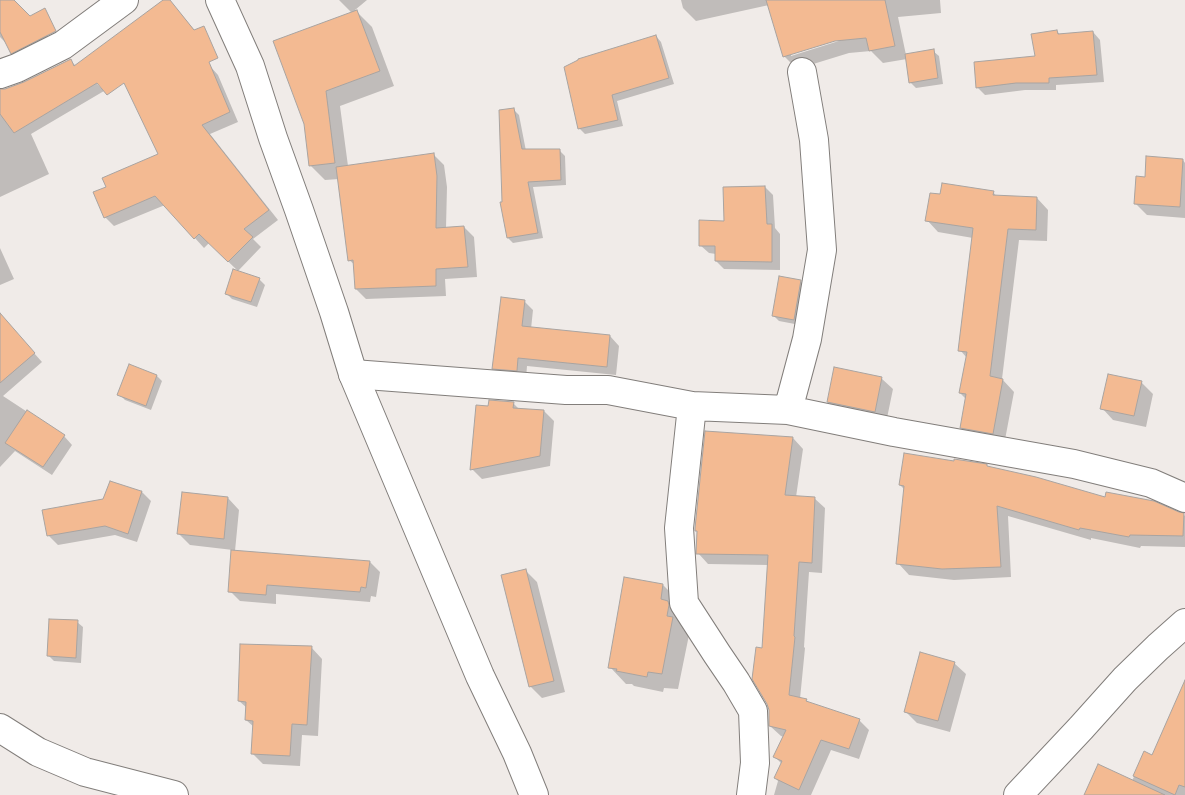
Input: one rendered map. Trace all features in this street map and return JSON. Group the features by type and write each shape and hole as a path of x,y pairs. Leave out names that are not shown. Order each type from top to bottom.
{"street":[{"path":"0,74 17,68 63,45 124,0"},
{"path":"220,0 250,66 273,138 334,312 353,374 480,676 517,753 534,795"},
{"path":"788,410 807,339 822,250 814,140 802,72"},
{"path":"353,374 566,390 608,390 692,406 788,410 894,432 1074,464 1151,483 1185,498"},
{"path":"692,406 679,528 684,603 753,711 755,763 751,795"},
{"path":"1018,795 1125,679 1185,623"},
{"path":"0,728 38,752 85,772 174,795"}],"building":[{"path":"0,0 14,0 30,16 45,8 56,31 11,54 0,32"},
{"path":"163,0 170,0 194,30 204,26 218,58 209,62 230,112 202,125 269,210 244,229 253,237 228,262 199,234 194,239 155,196 104,218 93,192 106,187 102,178 158,154 124,83 107,95 97,83 14,133 0,114 0,89 24,82 71,59 74,66"},
{"path":"766,0 885,0 895,46 869,51 866,38 835,41 783,57"},
{"path":"357,10 380,71 326,91 335,163 309,166 304,124 273,41"},
{"path":"1057,30 1058,34 1093,31 1097,75 1049,78 1049,83 1016,83 976,88 974,62 1035,56 1031,34"},
{"path":"656,35 669,78 612,95 618,120 578,129 564,67 578,59"},
{"path":"934,49 938,78 909,83 905,54"},
{"path":"514,108 522,149 560,149 561,180 528,182 538,233 507,238 500,202 502,202 499,110"},
{"path":"434,153 437,176 436,228 464,226 468,267 436,269 436,286 355,289 353,260 348,261 336,167"},
{"path":"1146,156 1183,159 1180,207 1134,204 1136,176 1145,177"},
{"path":"942,183 994,191 993,195 1037,197 1036,230 1008,229 990,376 1003,379 993,434 960,428 966,394 959,393 967,352 958,351 973,228 925,221 930,193 940,194"},
{"path":"765,186 767,224 772,224 772,262 715,261 715,246 699,246 699,220 724,221 723,187"},
{"path":"233,269 260,278 251,302 225,294"},
{"path":"779,276 801,280 794,320 772,316"},
{"path":"501,297 525,300 522,326 610,335 607,367 518,358 517,371 492,369"},
{"path":"0,313 35,353 0,383"},
{"path":"129,364 157,375 146,406 117,395"},
{"path":"834,367 882,377 875,412 827,402"},
{"path":"1108,374 1142,381 1134,416 1100,409"},
{"path":"489,400 514,402 513,408 544,410 540,456 470,470 476,405 488,406"},
{"path":"27,410 65,435 43,467 5,443"},
{"path":"705,431 793,437 785,495 815,497 812,563 799,562 795,637 789,695 807,699 806,701 860,719 849,749 821,740 799,790 774,778 782,761 773,757 786,730 769,726 767,704 752,679 756,647 762,648 768,555 696,554 697,531 695,531 695,528"},
{"path":"904,453 987,464 987,466 1036,477 1105,497 1106,492 1154,501 1184,513 1183,536 1130,535 1129,537 1080,528 1079,530 997,506 1001,567 942,569 896,564 904,486 899,485"},
{"path":"110,481 142,491 128,534 105,526 47,536 42,510 103,499"},
{"path":"182,492 228,497 224,539 177,534"},
{"path":"231,550 370,561 366,588 361,587 360,592 267,585 266,595 228,592"},
{"path":"526,569 554,681 529,687 501,575"},
{"path":"624,577 663,584 661,599 668,601 667,616 673,617 662,674 648,672 647,677 608,668"},
{"path":"49,619 78,620 76,658 47,656"},
{"path":"240,644 312,646 307,725 292,724 290,756 251,754 253,721 245,720 246,702 238,701"},
{"path":"920,652 955,662 938,721 904,712"},
{"path":"1185,680 1185,787 1179,785 1175,795 1133,776 1144,751 1152,755"},
{"path":"1098,764 1165,795 1084,795"}]}
